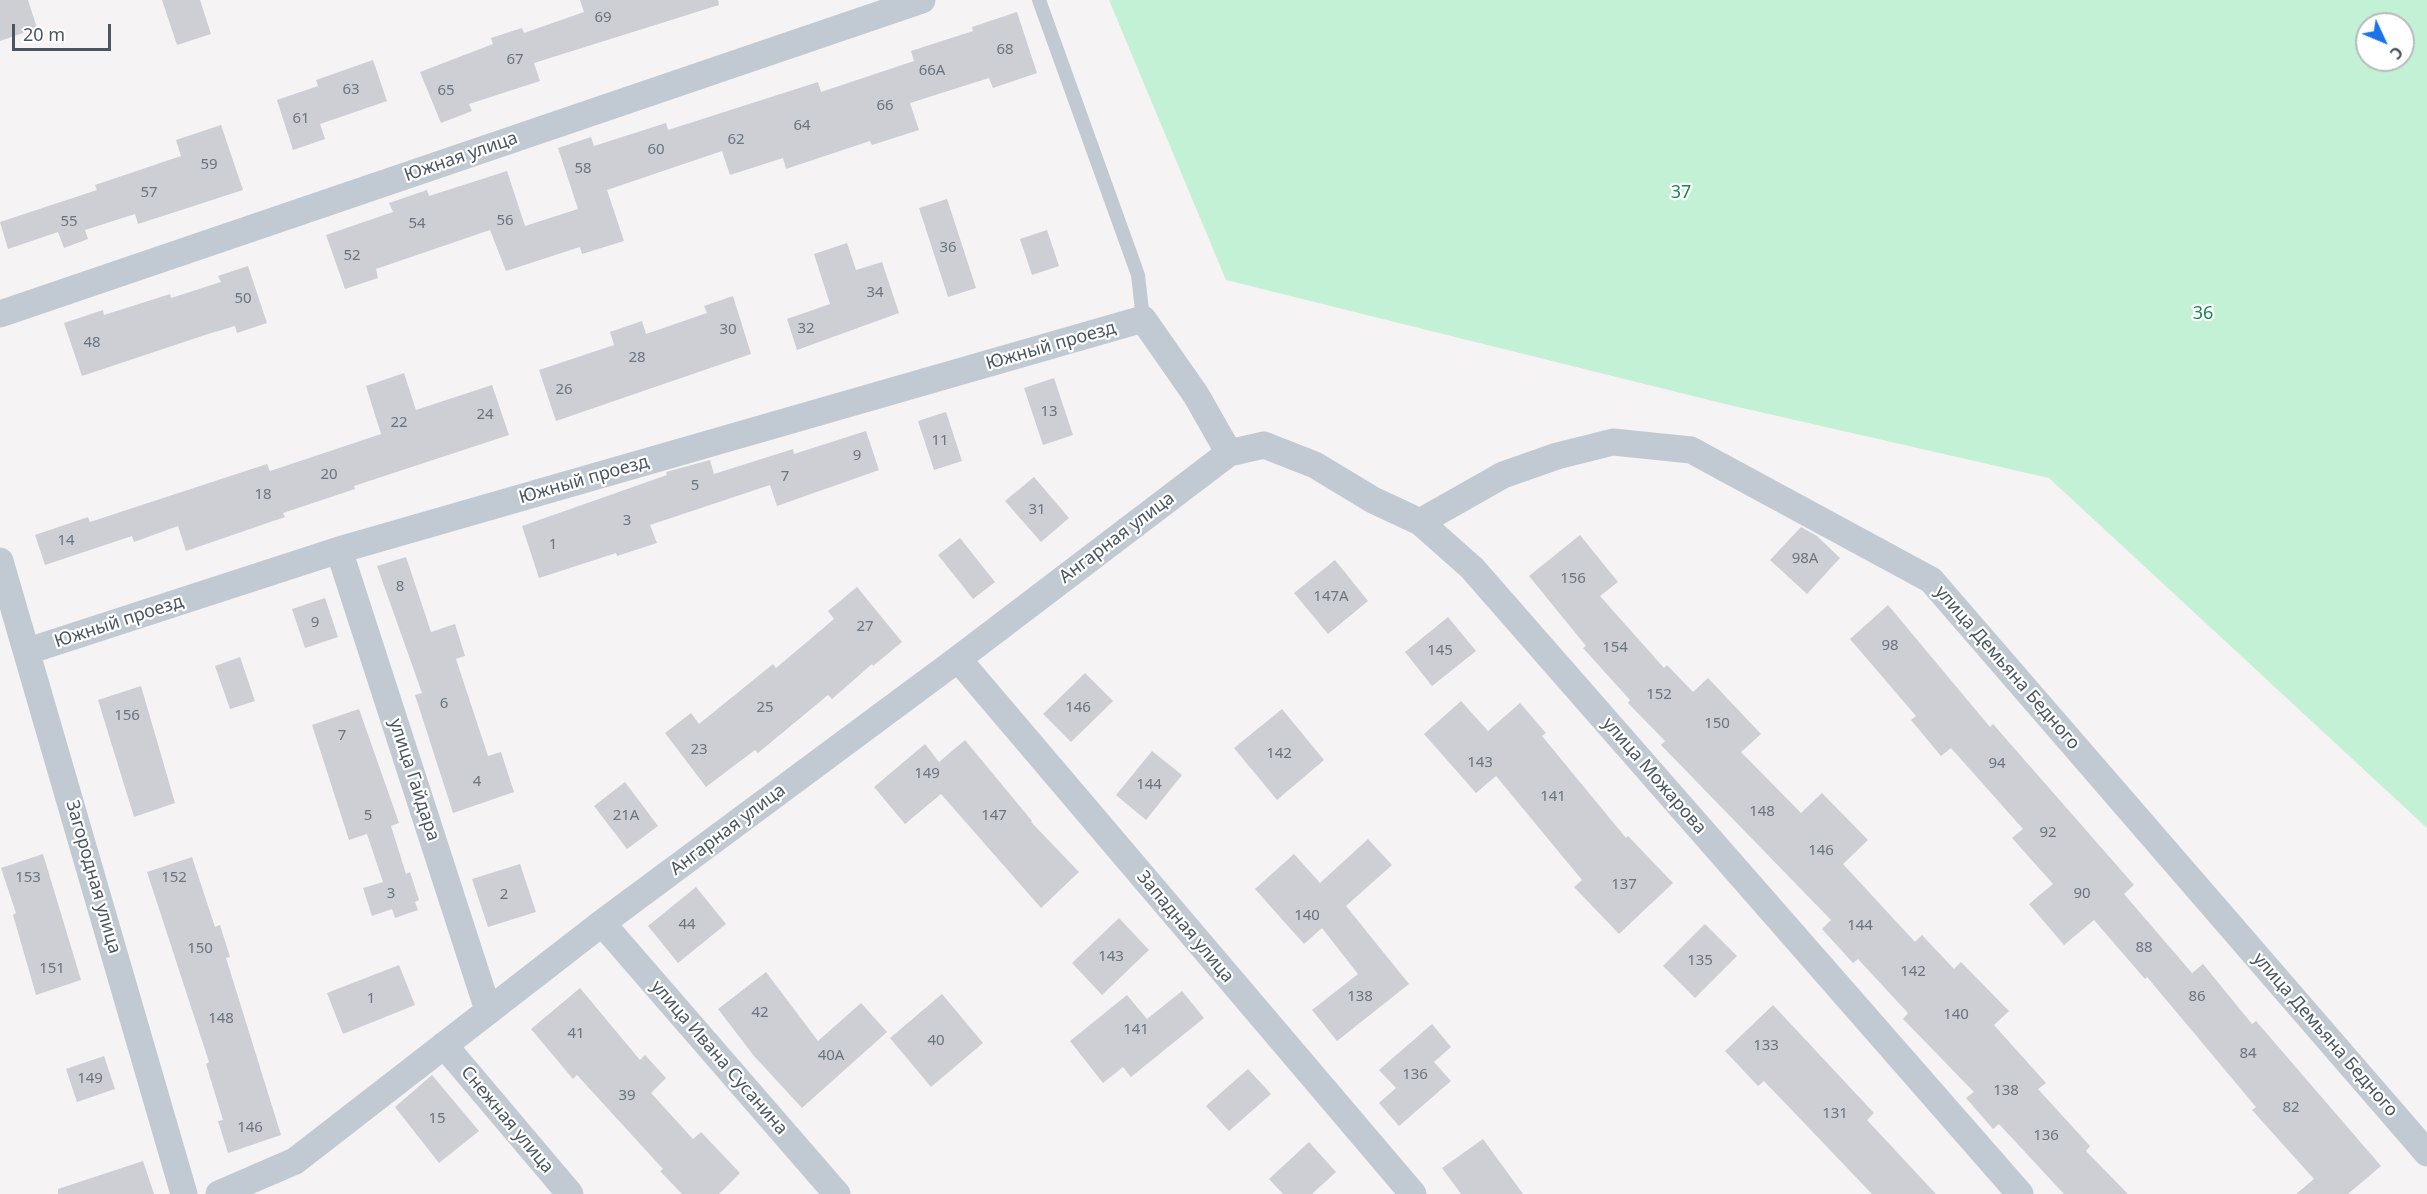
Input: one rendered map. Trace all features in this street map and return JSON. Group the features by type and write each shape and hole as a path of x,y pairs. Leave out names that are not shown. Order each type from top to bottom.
{"street":[{"name":"Южная улица","path":"0,314 922,0"},
{"path":"1143,319 1196,395 1229,453"},
{"name":"Южный проезд","path":"28,651 339,550 1143,319"},
{"name":"улица Демьяна Бедного","path":"1420,522 1503,475 1557,456 1613,442 1691,450 1931,580 2427,1153"},
{"name":"улица Можарова","path":"1229,453 1264,445 1315,465 1373,500 1420,522 1472,568 2020,1194"},
{"name":"Ангарная улица","path":"219,1194 295,1161 602,923 958,659 1229,453"},
{"name":"улица Гайдара","path":"339,550 488,1010"},
{"name":"Загородная улица","path":"0,561 184,1194"},
{"name":"Западная улица","path":"958,659 1413,1194"},
{"name":"улица Ивана Сусанина","path":"602,923 837,1194"},
{"name":"Снежная улица","path":"444,1046 570,1194"}],"lane":[{"path":"1039,0 1138,275 1143,319"}],"green space":[{"path":"1109,0 2427,0 2427,828 2049,478 1725,404 1226,280"}],"building":[{"path":"0,0 28,0 37,28 0,41"},
{"path":"162,0 200,0 211,34 177,45"},
{"path":"580,0 718,0 719,5 534,63 540,81 469,104 472,111 441,123 420,72 493,44 491,38 522,28 524,33 584,12"},
{"path":"1017,12 1037,73 993,88 989,78 910,103 919,130 872,145 870,141 786,169 783,158 730,175 722,151 607,190 624,241 582,254 580,247 506,271 490,230 376,269 378,278 345,289 326,235 393,212 389,203 427,190 429,196 507,171 525,226 578,209 558,148 591,137 594,146 666,123 668,130 818,82 821,92 914,61 911,51 973,31 972,27"},
{"path":"373,60 387,101 320,124 325,139 293,150 277,100 318,86 316,80"},
{"path":"221,125 243,190 138,224 135,214 85,230 88,239 64,248 58,232 8,249 0,222 97,190 95,185 181,156 176,140"},
{"path":"947,199 976,288 948,297 919,208"},
{"path":"1047,230 1059,266 1032,275 1020,239"},
{"path":"847,243 856,270 882,262 899,313 797,350 787,319 830,304 814,254"},
{"path":"248,266 267,323 237,333 235,326 82,376 64,323 103,310 104,315 170,294 171,298 221,282 218,276"},
{"path":"733,296 751,354 556,421 539,370 614,345 610,332 642,321 646,334 707,313 704,306"},
{"path":"404,373 416,410 492,385 509,435 354,486 355,489 283,513 285,517 186,551 178,526 134,542 132,536 45,565 35,535 88,517 90,522 267,464 270,471 381,434 366,386"},
{"path":"1054,378 1073,435 1043,445 1024,388"},
{"path":"946,412 962,461 934,470 918,421"},
{"path":"866,431 879,470 777,506 770,485 650,525 657,543 617,556 616,553 539,578 522,526 667,475 666,472 710,460 714,474 793,449 794,454"},
{"path":"1034,477 1069,518 1041,542 1005,501"},
{"path":"1801,527 1817,536 1840,558 1807,594 1770,560"},
{"path":"1580,535 1618,582 1600,596 1664,668 1667,665 1693,692 1708,678 1761,734 1741,752 1801,813 1822,793 1868,840 1843,864 1915,942 1922,935 1954,969 1961,962 2009,1011 1994,1025 2046,1083 2038,1089 2090,1146 2086,1151 2128,1194 2064,1194 1999,1124 1993,1129 1966,1098 1974,1092 1903,1019 1908,1013 1858,959 1853,963 1822,929 1831,920 1661,745 1665,741 1628,703 1630,700 1583,648 1586,646 1529,576"},
{"path":"960,538 995,582 973,599 938,555"},
{"path":"406,557 431,632 455,624 465,656 456,659 488,756 501,752 514,792 453,813 415,695 422,693 377,566"},
{"path":"1335,560 1368,601 1328,634 1294,593"},
{"path":"857,587 902,642 873,666 872,664 832,699 828,695 758,753 755,750 706,787 665,733 691,713 699,724 773,664 776,668 834,619 828,611"},
{"path":"325,598 338,637 305,648 292,609"},
{"path":"1888,605 1990,727 1993,724 2134,885 2124,894 2192,973 2203,964 2252,1024 2256,1021 2381,1166 2348,1194 2296,1194 2314,1179 2252,1110 2256,1107 2147,977 2145,979 2094,920 2064,945 2029,904 2053,884 2012,838 2023,829 1951,748 1941,756 1911,720 1916,716 1850,639"},
{"path":"1448,617 1476,651 1432,686 1405,652"},
{"path":"240,657 255,701 230,709 215,666"},
{"path":"1085,673 1113,701 1071,742 1043,714"},
{"path":"141,686 175,803 134,817 98,700"},
{"path":"1461,701 1488,731 1520,703 1546,733 1542,736 1626,838 1628,836 1673,883 1619,934 1574,887 1582,880 1496,776 1476,793 1424,734"},
{"path":"359,709 399,823 391,826 406,874 410,872 419,900 415,902 418,910 395,918 392,909 372,916 363,888 383,882 367,834 349,840 312,725"},
{"path":"1282,709 1324,760 1277,800 1234,748"},
{"path":"965,740 1031,822 1079,872 1041,908 941,794 905,824 874,787 925,744 939,762"},
{"path":"1152,751 1182,775 1146,820 1116,795"},
{"path":"625,782 658,826 627,849 594,806"},
{"path":"1368,839 1392,865 1346,906 1409,984 1337,1041 1312,1010 1358,974 1322,928 1304,944 1255,889 1294,854 1320,883"},
{"path":"43,854 81,980 36,995 13,915 16,913 1,868"},
{"path":"192,857 215,927 220,925 230,957 226,958 281,1135 228,1153 218,1121 223,1120 206,1064 209,1062 147,872"},
{"path":"520,864 536,912 488,927 472,879"},
{"path":"696,887 726,924 678,963 648,926"},
{"path":"1119,918 1149,950 1102,995 1072,963"},
{"path":"1705,924 1737,956 1695,998 1663,966"},
{"path":"399,965 415,1005 343,1034 327,993"},
{"path":"766,972 818,1041 861,1003 887,1032 802,1108 754,1056 718,1009"},
{"path":"580,988 640,1060 645,1055 666,1078 651,1093 693,1139 701,1132 740,1173 719,1194 682,1194 660,1171 663,1169 577,1075 573,1079 531,1029"},
{"path":"1182,991 1204,1018 1131,1077 1123,1067 1103,1083 1070,1041 1127,995 1147,1019"},
{"path":"942,994 983,1043 931,1087 890,1038"},
{"path":"1773,1005 1874,1113 1867,1120 1936,1194 1872,1194 1764,1081 1758,1086 1725,1051"},
{"path":"1432,1024 1451,1047 1434,1062 1451,1081 1399,1126 1379,1103 1396,1088 1379,1070"},
{"path":"104,1056 115,1089 77,1102 66,1069"},
{"path":"1248,1069 1271,1094 1229,1131 1206,1106"},
{"path":"432,1075 479,1131 439,1163 395,1107"},
{"path":"1483,1139 1523,1194 1461,1194 1442,1168"},
{"path":"1309,1142 1336,1172 1312,1194 1283,1194 1269,1179"},
{"path":"143,1161 154,1194 58,1194 58,1189"}],"park label":[{"name":"37","path":"1681,193"},
{"name":"36","path":"2203,314"}]}
